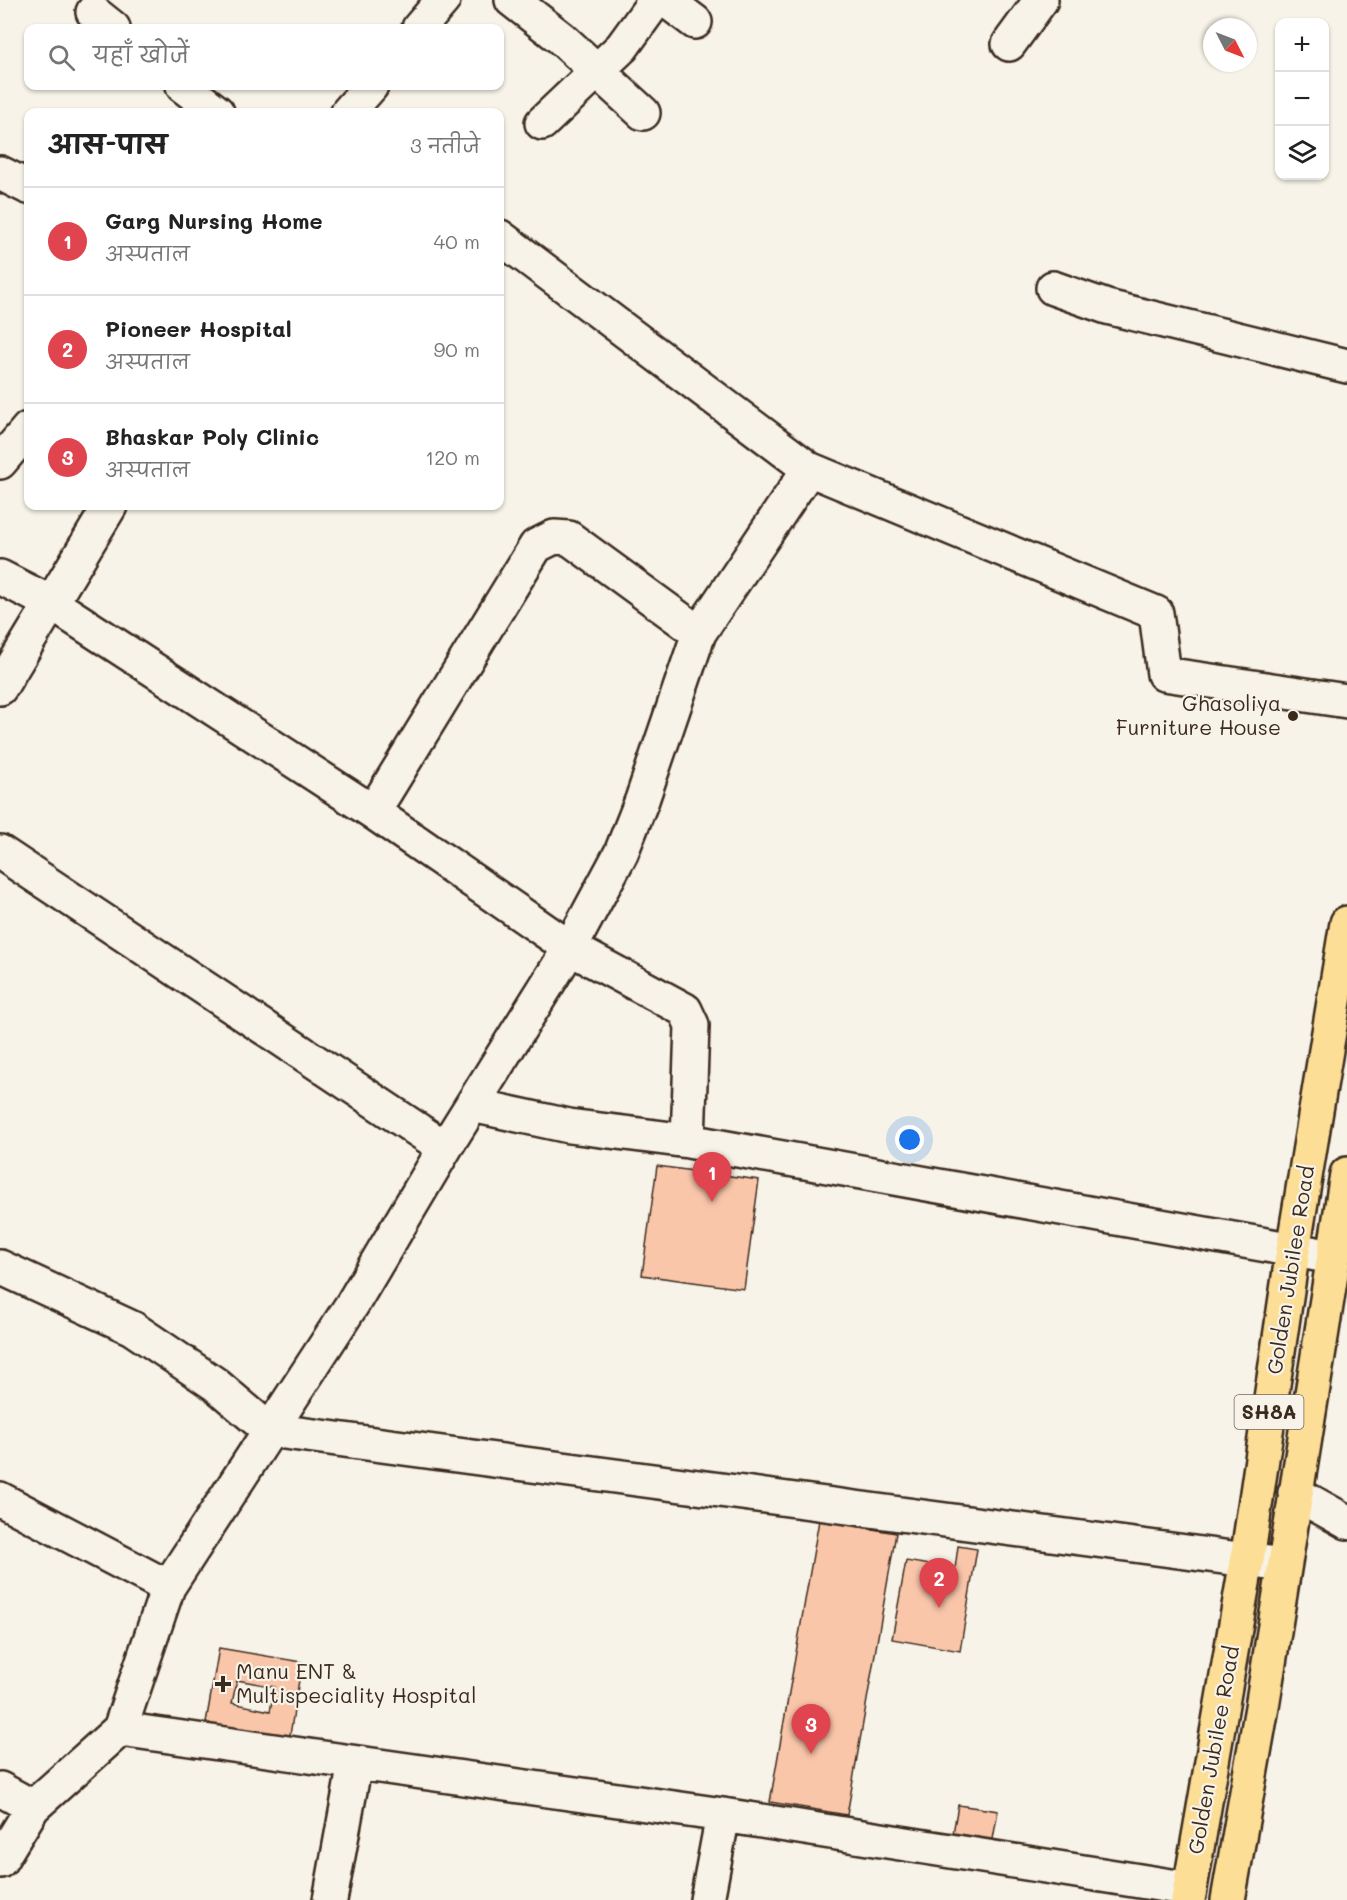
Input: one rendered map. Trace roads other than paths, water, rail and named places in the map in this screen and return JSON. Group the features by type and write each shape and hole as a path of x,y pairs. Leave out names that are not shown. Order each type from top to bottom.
{"main road":[{"name":"Golden Jubilee Road","path":"1189,1895 1247,1560 1293,1250 1347,923"},
{"name":"SH8A","path":"1228,1900 1262,1707 1347,1174"}],"street":[{"path":"422,24 443,0"},
{"path":"512,0 561,38 643,113"},
{"path":"542,123 622,46 656,0"},
{"path":"666,0 694,22"},
{"path":"1010,44 1041,0"},
{"path":"188,90 212,108"},
{"path":"352,108 367,90"},
{"path":"0,173 24,186"},
{"path":"504,240 809,469 1156,613 1164,674 1347,701"},
{"path":"1053,288 1107,307 1347,366"},
{"path":"0,462 24,434"},
{"path":"0,1861 33,1807 120,1730 168,1587 353,1303 445,1149 570,948 621,853 642,800 699,633 809,469"},
{"path":"0,688 108,510"},
{"path":"373,812 536,546 554,537 569,538 699,633"},
{"path":"0,577 51,603 373,812 570,948 685,1010 692,1025 688,1141"},
{"path":"0,852 445,1149"},
{"path":"472,1105 569,1126 688,1141 1333,1257"},
{"path":"0,1267 132,1328 215,1384 269,1430 1284,1565"},
{"path":"1295,1493 1347,1522"},
{"path":"0,1499 168,1587"},
{"path":"120,1730 723,1815 1189,1895"},
{"path":"330,1900 355,1763"},
{"path":"0,1789 33,1807"},
{"path":"707,1900 723,1815"}],"place":[{"name":"Ghasoliya Furniture House","path":"1293,716"},
{"name":"Garg Nursing Home","path":"712,1202"},
{"name":"Pioneer Hospital","path":"939,1608"},
{"name":"Manu ENT & Multispeciality Hospital","path":"223,1684"},
{"name":"Bhaskar Poly Clinic","path":"811,1754"}]}
